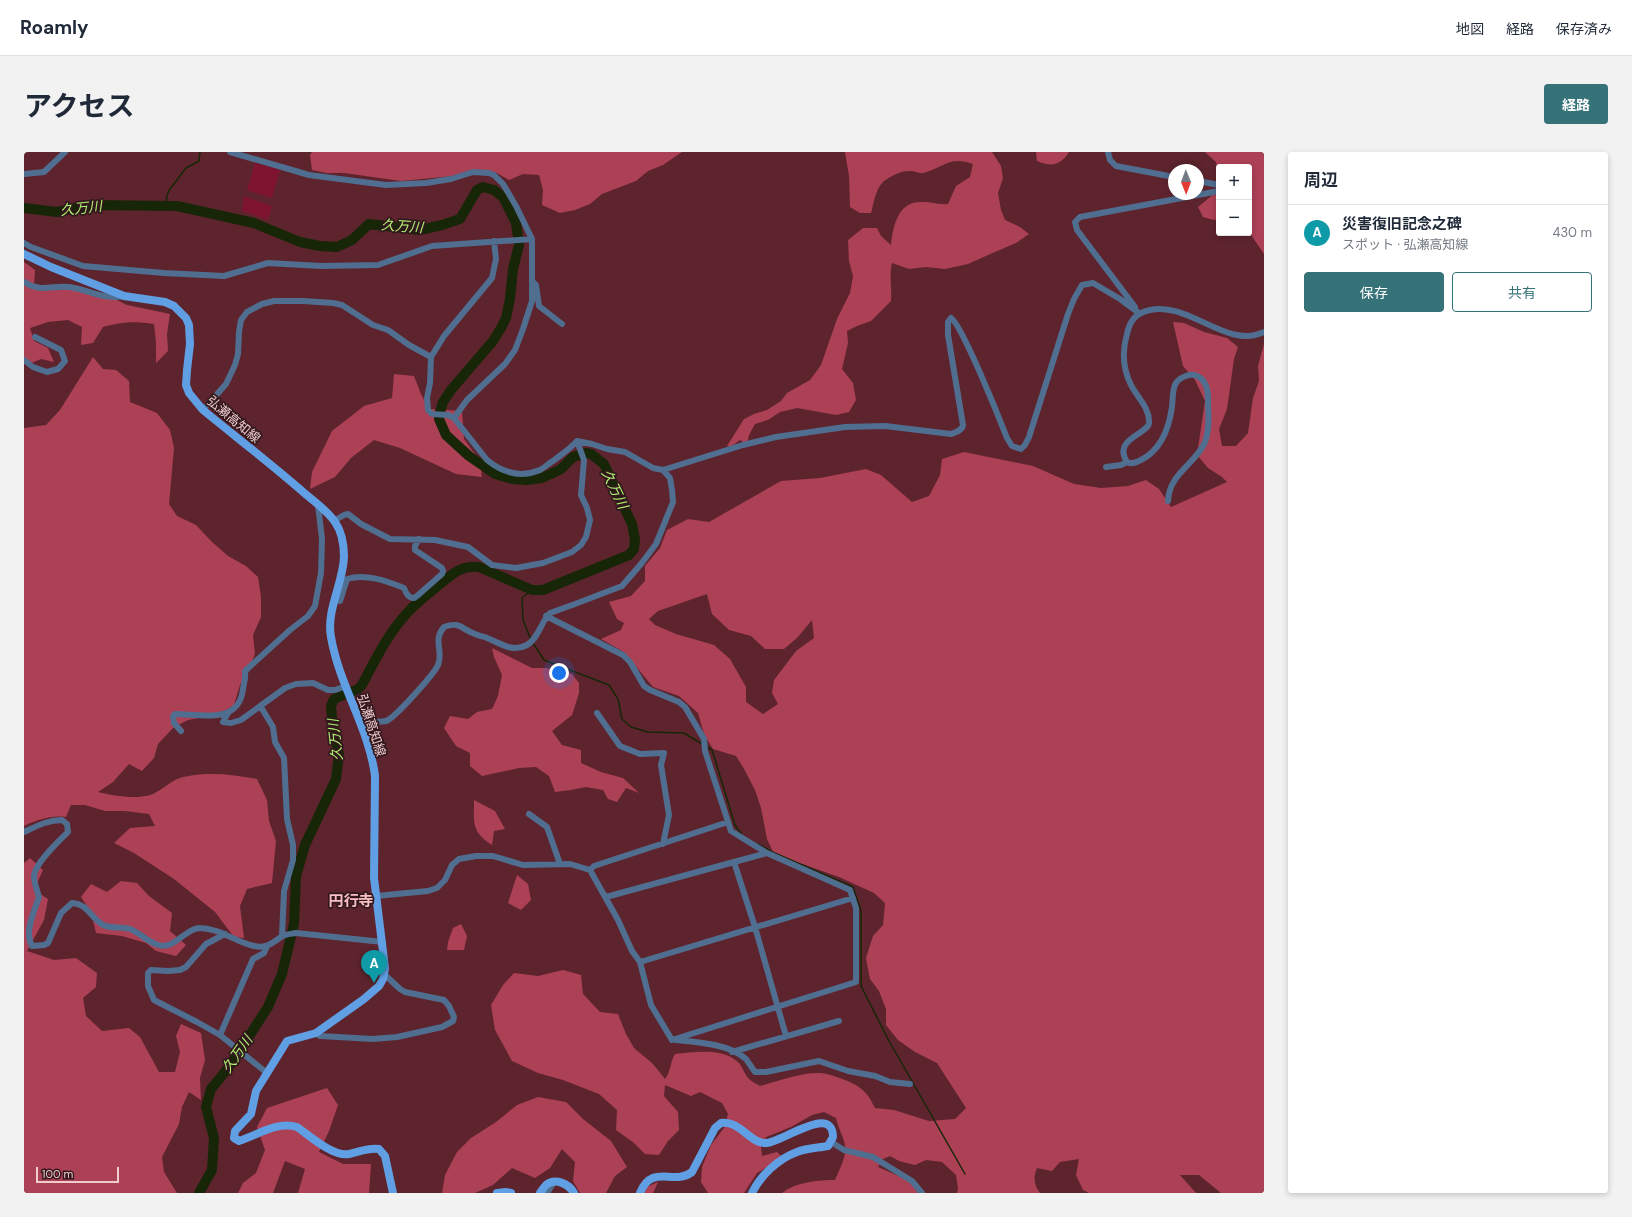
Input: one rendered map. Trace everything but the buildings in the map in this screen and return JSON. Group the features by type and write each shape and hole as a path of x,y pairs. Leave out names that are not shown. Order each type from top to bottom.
{"main road":[{"name":"弘瀬高知線","path":"24,254 124,296 165,302 174,306 186,318 191,333 186,385 188,393 203,410 318,505 334,521 341,534 344,557 331,616 331,636 350,698 371,755 374,776 376,896 385,959 384,974"},
{"path":"384,974 379,986 316,1033 287,1041 256,1091 251,1114 235,1131 234,1138 240,1141 276,1127 291,1125 297,1127 338,1154 350,1154 375,1148 379,1149 385,1156 393,1193"},
{"path":"640,1193 645,1184 653,1178 659,1176 685,1176 692,1172 714,1128 721,1123 731,1123 757,1141 766,1143 783,1138 815,1123 824,1122 831,1127 834,1132 828,1146 805,1150 788,1157 766,1173 752,1193"},
{"path":"540,1193 545,1186 554,1182 569,1186 574,1193"},
{"path":"496,1193 511,1193"}],"street":[{"path":"24,174 44,172 65,152"},
{"path":"230,152 309,175 386,185 426,183 451,179 473,172 490,173 494,175 507,189 532,238 532,301 515,350 505,364 451,417"},
{"path":"1108,152 1110,160 1116,166 1168,176"},
{"path":"1204,183 1216,185"},
{"path":"1139,313 1077,230 1077,219 1101,212 1216,192"},
{"path":"24,243 83,266 164,273 224,276 268,263 321,266 378,265 432,246 525,240 532,238"},
{"path":"494,241 496,259 492,278 444,336 431,357 430,383 427,398 428,410 432,414 451,417 487,460 508,472 526,474 541,470 578,444 592,444 607,449 625,452 653,468 663,470 743,445 776,437 845,427 885,426 951,434 959,431 963,425 948,336 948,322 951,318 955,320 966,340 1007,438 1012,446 1020,449 1025,445 1029,437 1068,314 1082,285 1093,284 1120,299 1139,313"},
{"path":"532,281 536,285 539,306 562,324"},
{"path":"24,282 39,288 50,289 67,287 85,290 108,298 124,296"},
{"path":"203,410 226,384 235,365 238,354 241,320 247,312 262,304 274,301 304,301 342,305 373,325 388,330 409,345 431,357"},
{"path":"1168,500 1169,490 1201,448 1206,436 1208,393 1205,384 1196,376 1187,375 1176,382 1173,390 1170,419 1162,441 1144,458 1130,464 1127,462 1124,458 1124,452 1128,441 1132,436 1146,430 1149,424 1148,413 1131,386 1124,364 1124,343 1131,321 1139,313 1152,310 1169,309 1235,335 1264,332"},
{"path":"24,360 47,372 58,368 65,361 61,350 35,337"},
{"path":"334,521 348,514 361,524 390,539 401,541 418,539 435,540 468,547 492,565 516,568 543,563 572,552 581,545 586,537 590,520 587,508 581,495 584,460 578,444"},
{"path":"1106,467 1121,466 1127,462"},
{"path":"359,720 385,722 392,719 406,704 438,666 440,657 438,639 444,627 450,625 463,626 475,634 486,637 502,646 516,649 528,645 534,638 546,616 550,613 622,586 656,544 673,502 670,478 663,470"},
{"path":"318,505 322,539 321,573 315,606 308,616 290,630 245,671 243,697 237,707 228,713 223,722 241,720 261,707 285,688 296,684 313,683 328,690 347,687"},
{"path":"335,600 340,601 347,579 352,577 377,579 404,588 406,594 410,597 414,598 417,596 443,571 442,568 415,550 418,539"},
{"path":"546,616 623,655 630,662 644,686 650,690 680,702 685,707 696,724 704,741 705,751 731,831 768,852 850,890 856,908 856,982 672,1040"},
{"path":"261,707 273,727 275,742 284,758 287,819 293,845 293,860 284,891 282,936"},
{"path":"181,731 174,722 173,716 175,714 195,716 228,713"},
{"path":"597,713 620,746 640,754 664,753 661,765 669,816 663,844"},
{"path":"529,814 547,827 560,864"},
{"path":"24,832 42,823 62,820 67,824 68,832 48,854 37,868 34,875 39,897 27,924 26,938 32,946 44,946 48,943 61,913 72,903 80,904 101,924 107,927 127,928 150,942 160,946 167,945 198,928 210,929 255,946 267,946 282,936 296,933 383,942"},
{"path":"590,870 594,866 728,822"},
{"path":"606,897 768,852"},
{"path":"376,896 428,891 438,888 445,880 455,862 476,856 493,856 523,865 570,864 590,870 606,897 632,951 640,962 651,1005 672,1040"},
{"path":"734,862 755,927 786,1036"},
{"path":"640,962 853,898"},
{"path":"225,934 206,944 186,967 180,970 151,970 148,973 148,986 154,1000 220,1035 268,1073"},
{"path":"220,1035 253,959 264,953 267,946"},
{"path":"316,1033 320,1036 390,1038 432,1030 448,1025 453,1021 454,1017 449,1006 444,1000 405,992 384,974"},
{"path":"732,1052 839,1021"},
{"path":"672,1040 715,1045 744,1058 755,1072 766,1072 819,1061 890,1082 910,1084"},
{"path":"831,1142 844,1150 873,1157 912,1181 922,1193"},
{"path":"547,1193 554,1182"}],"shaded area":[{"path":"312,152 682,152 663,165 648,171 636,181 602,194 590,204 575,210 560,213 542,205 543,190 539,175 523,174 509,180 495,172 401,181 312,170 310,155"},
{"path":"845,152 992,152 1001,166 1003,178 998,193 1001,210 1005,220 1020,227 1029,234 1016,243 968,264 945,269 926,267 909,269 892,263 891,301 871,321 847,331 848,343 842,369 853,383 856,400 849,412 836,415 797,408 780,412 768,420 755,424 749,435 747,445 740,440 732,446 727,446 744,419 767,410 781,401 787,393 810,380 821,365 837,319 850,293 853,276 849,261 848,240 863,228 877,228 881,236 891,245 895,223 902,210 915,202 948,204 956,186 970,177 973,164 958,161 947,163 923,173 904,171 896,174 880,185 876,193 871,213 860,213 850,207 849,176"},
{"path":"1036,152 1069,152 1059,163 1047,164 1037,161"},
{"path":"1205,152 1264,152 1264,254 1252,236 1252,164 1216,164"},
{"path":"255,163 280,170 272,198 247,190"},
{"path":"1216,191 1216,220 1214,220 1203,217 1198,207"},
{"path":"244,196 272,206 268,220 242,211"},
{"path":"24,262 35,270 34,286 56,290 69,289 109,296 127,305 170,314 167,334 168,351 156,363 154,324 128,322 103,327 93,343 81,345 82,327 68,320 48,322 30,328 34,341 48,348 54,362 41,359 29,364 24,362"},
{"path":"1173,322 1184,323 1204,332 1227,338 1238,347 1234,359 1227,409 1219,429 1222,446 1236,446 1248,433 1253,398 1259,381 1258,366 1264,344 1264,1193 1221,1193 1199,1175 1180,1175 1196,1193 1089,1193 1083,1190 1076,1175 1079,1159 1060,1162 1052,1171 1037,1168 1035,1181 1036,1187 1040,1193 957,1193 958,1188 956,1175 942,1162 926,1160 915,1165 899,1161 890,1156 883,1159 878,1167 910,1181 918,1193 782,1193 800,1184 822,1180 835,1180 844,1159 845,1146 836,1118 824,1112 812,1115 791,1127 766,1137 761,1147 762,1156 777,1152 783,1158 757,1173 744,1193 708,1193 701,1182 702,1167 711,1145 724,1128 728,1114 722,1103 700,1092 691,1096 665,1085 664,1096 678,1112 679,1130 668,1141 659,1155 645,1154 634,1143 616,1130 617,1110 599,1094 563,1080 538,1073 512,1061 495,1030 491,1005 503,985 514,973 538,976 563,970 581,975 583,994 600,1012 618,1014 626,1034 634,1048 653,1064 665,1079 675,1054 708,1052 725,1055 732,1058 739,1063 749,1079 760,1086 798,1075 821,1073 856,1085 866,1094 875,1108 894,1110 929,1121 955,1119 966,1108 937,1063 915,1052 898,1040 886,1025 886,1009 879,991 870,979 866,958 873,936 883,925 885,903 874,893 839,877 774,854 767,839 761,808 755,790 736,756 713,749 704,734 698,713 679,696 653,687 624,652 601,639 621,630 624,623 617,619 609,602 631,596 645,581 645,566 660,548 667,530 688,519 709,522 781,481 820,478 866,469 881,475 912,502 929,496 940,475 942,459 964,452 1033,466 1074,484 1101,488 1128,486 1146,480 1159,489 1171,507 1227,482 1208,468 1197,455 1205,401 1195,380 1183,366","holes":["707,594 712,614 729,630 751,636 765,649 784,649 798,637 812,620 814,638 796,651 774,680 772,693 778,704 763,714 746,702 746,687 730,659 714,645 676,634 655,625 649,619 658,611"]},
{"path":"93,357 103,369 116,370 129,381 130,402 157,413 170,430 174,448 169,504 177,516 196,525 228,556 246,566 258,577 261,597 261,617 253,635 255,654 240,685 234,705 220,714 188,720 174,727 158,744 154,758 142,771 129,764 113,782 98,792 126,797 147,796 158,792 183,777 206,774 223,774 257,779 267,800 269,821 276,841 272,883 247,889 240,906 244,938 234,937 215,912 174,879 134,853 114,843 130,828 155,826 149,814 125,811 105,811 85,805 71,805 66,817 44,818 24,826 24,428 46,425 60,410"},
{"path":"394,374 414,376 429,409 462,411 464,439 480,461 482,477 456,474 400,448 374,440 351,458 335,477 310,489 312,472 332,431 364,406 392,398"},
{"path":"492,648 532,668 546,668 572,674 579,683 579,693 572,715 552,731 562,745 581,750 581,763 601,772 623,778 639,793 626,788 617,802 608,799 603,790 586,787 555,792 549,776 536,767 519,768 482,776 470,766 470,753 456,746 444,728 450,716 468,719 477,712 492,709 498,696 502,675 494,657"},
{"path":"474,800 495,811 505,829 494,831 492,845 480,836 475,826"},
{"path":"30,858 43,870 34,890 48,899 44,920 27,951 54,960 76,958 97,973 96,987 83,998 86,1016 102,1031 129,1028 140,1037 159,1072 175,1072 180,1052 176,1036 181,1024 201,1033 205,1060 200,1078 201,1100 189,1092 182,1107 179,1124 162,1157 164,1172 177,1193 24,1193 24,863"},
{"path":"517,875 528,884 531,900 521,910 508,903"},
{"path":"121,881 137,883 149,896 172,913 170,931 186,945 176,956 156,951 146,943 122,936 96,933 91,912 81,897 91,884 107,892"},
{"path":"461,924 467,936 464,950 447,950 453,928"},
{"path":"327,1088 338,1105 329,1131 319,1152 343,1164 371,1164 369,1193 298,1193 305,1169 285,1161 273,1193 238,1193 243,1183 256,1173 265,1150 257,1127 267,1108"},
{"path":"538,1097 566,1102 583,1119 611,1141 627,1167 615,1176 606,1193 580,1193 573,1181 575,1162 562,1149 550,1168 535,1178 512,1168 493,1185 475,1193 442,1193 445,1175 457,1152 471,1138 496,1122 517,1105"},
{"path":"658,1182 653,1193 644,1193 647,1187"}],"waterway":[{"path":"166,207 167,195 170,189 186,168 199,161 200,152"},
{"name":"久万川","path":"24,208 57,212 89,205 177,206 254,223 300,242 320,246 337,247 352,240 369,224 420,230 460,219 477,190 483,187 494,190 503,197 516,223 519,245 513,269 510,299 506,318 493,341 451,390 443,402 439,419 446,435 469,456 495,474 512,479 527,480 542,478 561,469 573,457 586,453 591,454 604,464 632,524 635,539 634,549 629,555 543,590 532,590 479,567 467,567 457,571 411,608 395,628 362,685 358,689 334,699 331,706 333,729 339,754 336,779 305,845 296,876 294,924 282,974 268,1007 229,1067 211,1089 206,1107 214,1138 212,1170 199,1193"},
{"path":"531,640 523,620 522,598 532,590"},
{"path":"533,643 544,660 609,685 618,699 622,719 631,727 648,732 684,733 702,744"},
{"path":"707,747 712,750 735,825 742,835"},
{"path":"758,844 770,851 853,887 861,911 861,986 889,1041 965,1174"}],"place":[{"name":"災害復旧記念之碑","path":"374,983"}],"district":[{"name":"円行寺","path":"351,901"}]}
